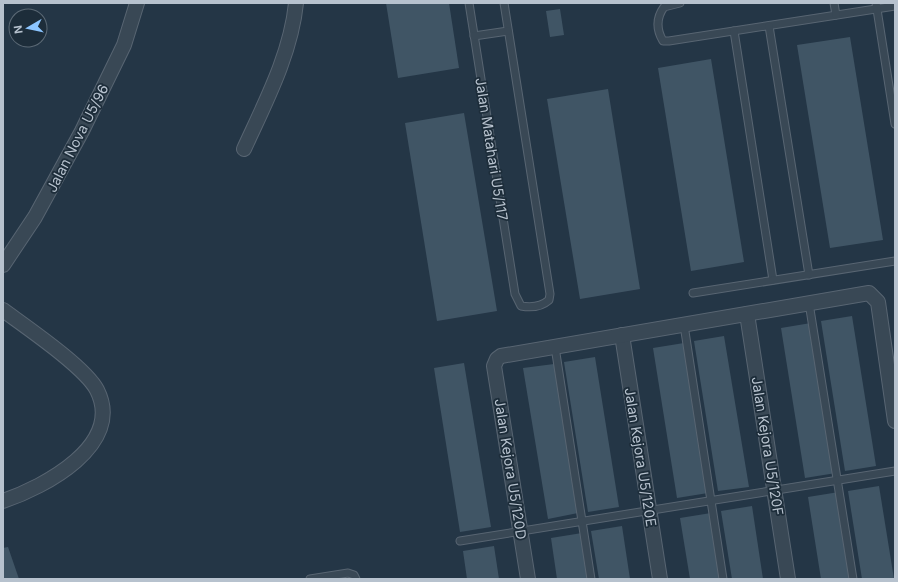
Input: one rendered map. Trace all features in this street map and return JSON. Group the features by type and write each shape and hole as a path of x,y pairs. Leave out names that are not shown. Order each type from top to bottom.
{"street":[{"name":"Jalan Nova U5/96","path":"3,265 35,217 82,131 124,45 137,3"},
{"path":"244,149 277,74 295,19 296,3"},
{"path":"555,347 869,293 878,302 892,374 895,421"},
{"path":"3,310 81,371 97,390 102,407 102,426 96,440 74,462 26,492 3,501"},
{"name":"Jalan Kejora U5/120F","path":"747,314 788,579"},
{"name":"Jalan Kejora U5/120E","path":"622,335 660,579"},
{"name":"Jalan Kejora U5/120D","path":"528,579 494,366 497,359 501,356 555,347"}],"lane":[{"name":"Jalan Matahari U5/117","path":"468,3 516,294 522,306 532,308 545,304 549,300 550,294 508,31"},
{"path":"474,36 508,31 504,3"},
{"path":"680,3 664,7 658,15 659,34 663,41 669,42 770,26 836,15 876,6 895,6"},
{"path":"834,3 836,15"},
{"path":"876,6 895,124"},
{"path":"770,26 809,275"},
{"path":"734,31 773,280"},
{"path":"693,293 895,261"},
{"path":"809,303 853,579"},
{"path":"684,324 723,579"},
{"path":"555,347 591,579"},
{"path":"460,541 895,471"},
{"path":"310,579 348,573 354,575 356,579"}],"building":[{"path":"386,3 449,3 459,68 398,78"},
{"path":"560,9 564,35 550,37 546,11"},
{"path":"850,37 883,240 830,248 797,45"},
{"path":"711,59 744,262 691,271 658,68"},
{"path":"608,89 640,289 580,299 547,99"},
{"path":"464,113 497,311 437,321 405,123"},
{"path":"852,316 876,466 845,471 821,321"},
{"path":"811,323 836,473 805,478 781,328"},
{"path":"724,336 749,487 718,491 694,341"},
{"path":"684,343 708,493 677,498 653,348"},
{"path":"595,357 619,507 588,512 564,362"},
{"path":"464,363 491,527 460,532 434,368"},
{"path":"554,364 578,513 548,519 523,368"},
{"path":"879,486 894,579 862,579 848,491"},
{"path":"839,492 852,579 821,579 808,497"},
{"path":"752,506 763,579 732,579 721,511"},
{"path":"711,513 722,579 690,579 680,518"},
{"path":"622,526 630,579 599,579 591,531"},
{"path":"582,533 589,579 557,579 551,538"},
{"path":"494,546 499,579 467,579 463,551"},
{"path":"8,547 19,579 3,579 3,548"}]}
